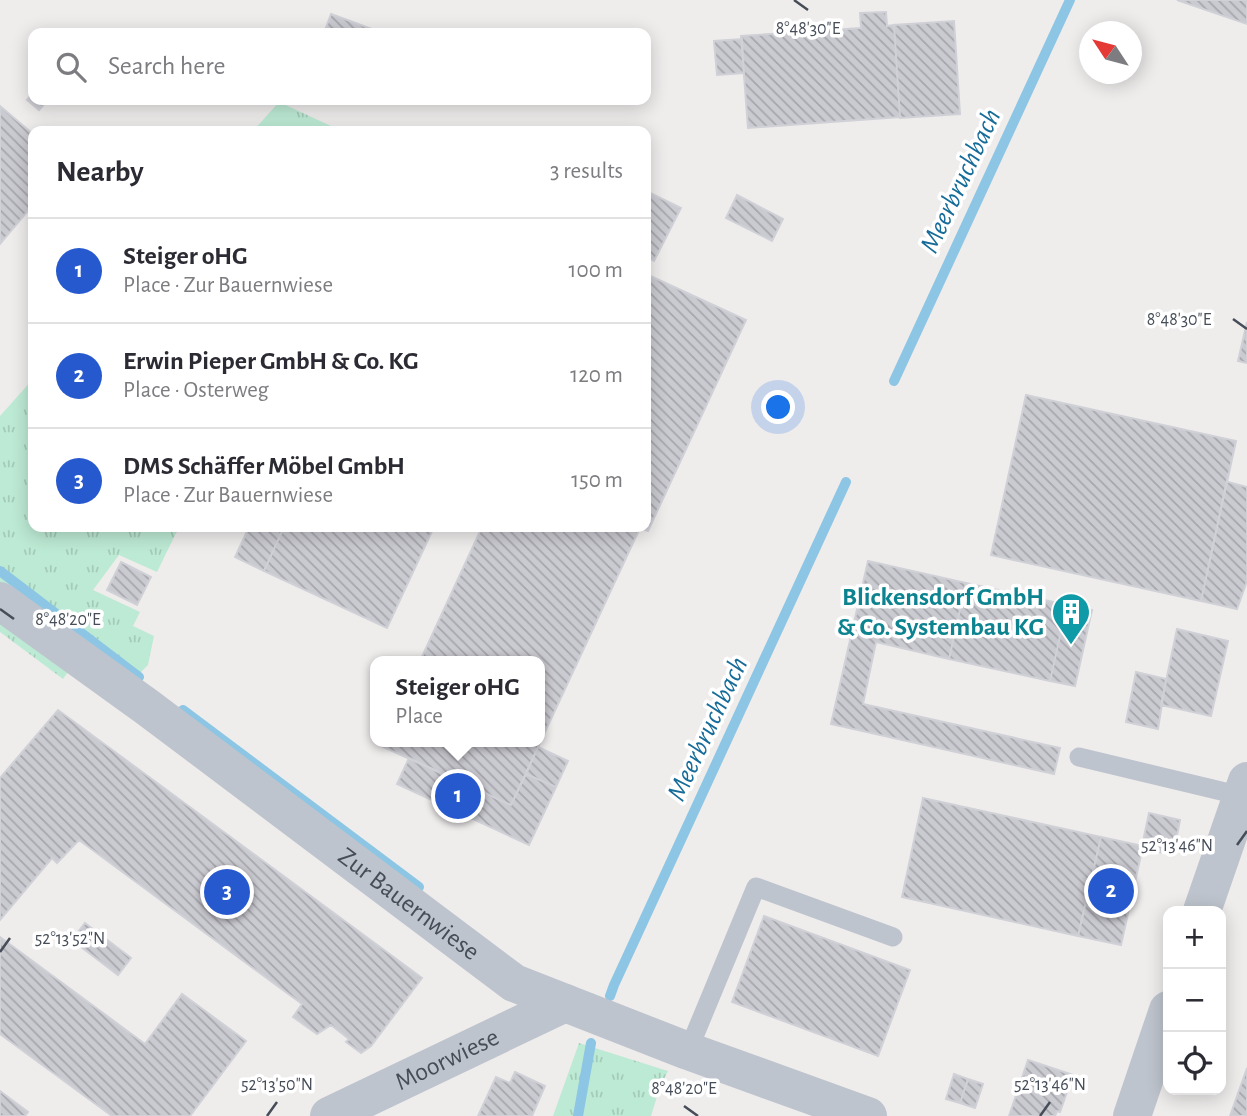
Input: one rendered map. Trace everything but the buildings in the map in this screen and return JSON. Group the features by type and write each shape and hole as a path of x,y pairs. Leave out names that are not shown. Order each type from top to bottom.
{"street":[{"name":"Zur Bauernwiese","path":"0,601 147,707 514,983 688,1051 868,1116"},
{"path":"1204,906 1244,788"},
{"name":"Moorwiese","path":"329,1116 565,1003"},
{"path":"1132,1116 1163,1025"}],"lane":[{"path":"1079,757 1244,788"},
{"path":"688,1051 756,887 893,937"}],"green space":[{"path":"276,105 286,105 331,126 257,126"},
{"path":"28,385 28,532 177,532 157,572 119,555 93,590 140,612 133,626 154,636 148,665 133,680 83,651 63,679 0,632 0,416"},
{"path":"579,1043 668,1071 651,1116 553,1116"}],"waterway":[{"name":"Meerbruchbach","path":"894,381 1070,0"},
{"name":"Meerbruchbach","path":"610,996 846,482"},
{"path":"0,571 139,677"},
{"path":"183,710 419,887"},
{"name":"Meerbruchbach","path":"578,1116 591,1043"}],"place":[{"name":"Blickensdorf GmbH & Co. Systembau KG","path":"1071,646"},
{"name":"Steiger oHG","path":"458,796"},
{"name":"Erwin Pieper GmbH & Co. KG","path":"1111,891"},
{"name":"DMS Schäffer Möbel GmbH","path":"227,892"}]}
